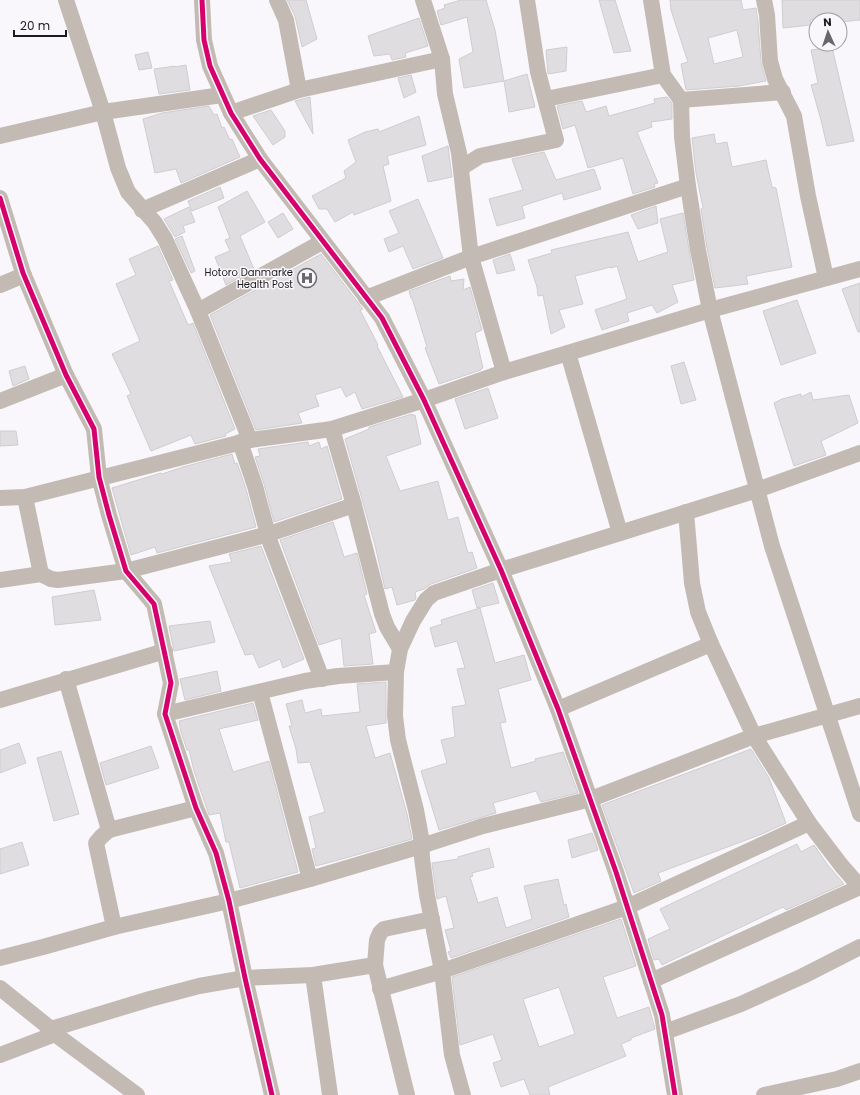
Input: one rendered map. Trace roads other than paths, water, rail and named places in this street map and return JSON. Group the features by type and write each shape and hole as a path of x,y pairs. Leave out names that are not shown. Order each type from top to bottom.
{"street":[{"path":"66,0 103,112 118,168 128,192 142,210 155,223 165,239 198,311 245,441 270,542 322,678"},
{"path":"202,0 204,40 210,66 231,113 260,159 322,242 382,318 424,400 501,570 558,709 591,799 627,907 662,1015 675,1095"},
{"path":"277,0 286,20 299,90"},
{"path":"423,0 442,58 445,94 459,153 471,257 504,372"},
{"path":"461,168 480,156 556,140 538,72 527,0"},
{"path":"651,0 663,75 681,100 682,137 688,186 698,250 710,310 772,546 860,814"},
{"path":"764,0 767,15 770,62 775,79 794,116 808,196 826,278"},
{"path":"231,113 299,90 442,58"},
{"path":"546,99 663,75"},
{"path":"681,100 783,92"},
{"path":"0,136 103,112 222,95"},
{"path":"142,210 260,159"},
{"path":"366,298 471,257 688,186"},
{"path":"0,198 24,275 66,375 94,429 99,477 126,571 154,604 171,683 165,714 196,808 216,853 229,901 272,1095"},
{"path":"198,311 322,242"},
{"path":"0,498 25,497 245,441 332,429 424,400 504,372 710,310 860,269"},
{"path":"0,285 24,275"},
{"path":"568,353 620,534"},
{"path":"0,401 66,375"},
{"path":"332,429 354,505 382,614 387,627 400,649"},
{"path":"463,1095 452,1055 442,971 428,895 416,810 398,740 395,716 396,672 400,649 413,621 430,596 434,593 501,570 757,490 860,453"},
{"path":"25,497 41,574"},
{"path":"0,580 41,574 51,579 58,580 126,571 269,534 354,505"},
{"path":"651,981 860,887 809,823 754,736 711,644 698,612 692,584 686,512"},
{"path":"558,709 711,644"},
{"path":"0,700 66,679 165,651"},
{"path":"165,714 322,678 396,672"},
{"path":"66,679 109,830"},
{"path":"260,692 310,879"},
{"path":"0,958 43,948 114,927 229,901 310,879 482,826 591,799 754,736 827,714 860,706"},
{"path":"114,927 96,843 109,830 196,808"},
{"path":"380,988 442,971 627,907 809,823"},
{"path":"407,1095 375,965 377,940 380,933 384,929 432,919"},
{"path":"665,1032 741,1004 803,976 860,947"},
{"path":"0,1055 53,1031 150,998 199,986 245,978 313,975 375,965"},
{"path":"313,975 330,1095"},
{"path":"0,988 53,1031 137,1095"},
{"path":"764,1095 837,1078 860,1070"}],"place":[{"name":"Hotoro Danmarke Health Post","path":"307,278"}]}
